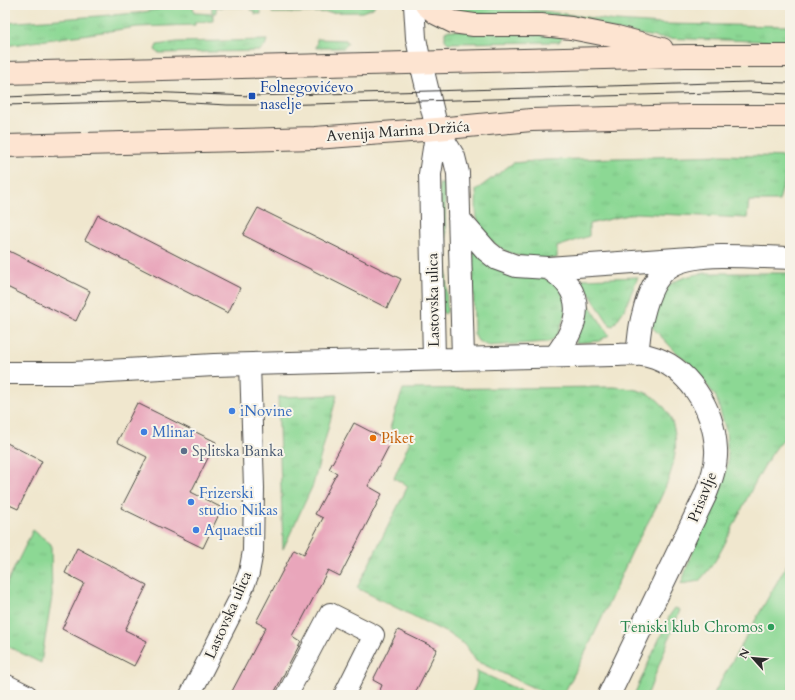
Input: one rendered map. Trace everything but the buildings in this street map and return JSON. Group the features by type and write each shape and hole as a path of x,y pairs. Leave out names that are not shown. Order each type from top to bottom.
{"main road":[{"path":"426,5 437,14 453,22 474,25 541,25 570,28 617,37 684,56"},
{"path":"5,73 684,56 790,56"},
{"name":"Avenija Marina Držića","path":"5,146 315,138 436,130 531,120 691,116 790,116"}],"street":[{"path":"414,5 416,38 421,63"},
{"name":"Lastovska ulica","path":"5,373 73,373 250,364 434,359 430,174 436,130 421,63"},
{"name":"Lastovska ulica","path":"436,130 454,157 458,173 463,358"},
{"path":"459,220 497,259 516,266 548,268 690,258 743,256 790,258"},
{"path":"637,355 642,316 651,290 670,266 690,258"},
{"path":"548,268 560,275 568,284 577,305 572,330 567,341 555,356"},
{"name":"Prisavlje","path":"434,359 637,355 662,361 690,383 709,413 714,432 716,450 714,468 705,496 609,695"},
{"name":"Lastovska ulica","path":"190,695 238,601 249,573 254,551 254,488 250,364"},
{"path":"287,695 330,613 374,636 344,695"},
{"path":"5,684 27,695"}],"green space":[{"path":"181,5 193,5 194,13 213,14 213,21 195,22 195,25 137,27 5,46 5,23 138,13"},
{"path":"212,5 260,5 261,14 255,14 255,11 251,10 250,7 216,7 216,13 212,13"},
{"path":"272,5 375,5 373,8 362,12 272,13"},
{"path":"451,5 499,5 616,21 663,24 790,26 790,42 660,38 541,16 470,14 457,11"},
{"path":"449,30 562,36 562,39 559,42 448,43 445,40 445,32"},
{"path":"317,39 346,40 348,43 344,48 316,48"},
{"path":"267,40 265,46 259,51 159,53 155,50 157,45 177,42"},
{"path":"723,155 790,157 790,174 786,175 779,201 749,201 747,218 636,213 589,224 589,236 557,247 557,258 545,259 521,257 499,247 482,230 477,218 476,190 513,163 546,160"},
{"path":"439,184 445,184 447,312 445,314 442,312"},
{"path":"475,250 541,276 559,286 568,306 557,337 548,342 488,346 478,341 474,334 473,252"},
{"path":"706,273 790,273 790,434 781,442 761,471 725,544 712,566 699,581 681,584 694,548 718,493 728,464 726,431 716,397 693,367 652,327 653,314 660,295 666,288 683,278"},
{"path":"638,277 624,310 613,326 610,325 582,283 582,279"},
{"path":"582,294 609,335 599,341 576,343"},
{"path":"614,387 646,393 659,401 664,407 669,415 675,432 675,450 672,469 657,506 630,556 590,644 563,695 549,695 476,661 467,647 453,636 357,588 408,486 394,478 410,441 390,428 403,389"},
{"path":"337,395 313,485 283,549 278,397"},
{"path":"33,530 51,544 52,597 41,663 5,645 5,587"},
{"name":"Teniski klub Chromos","path":"790,559 790,695 713,695"},
{"path":"675,608 680,610 649,691 646,695 634,695 670,615"},
{"path":"477,671 530,695 471,695 476,683"}],"tram line":[{"path":"5,97 144,92 252,96 750,82 790,83"},
{"path":"5,105 155,101 227,105 274,105 748,92 790,94"}],"place":[{"name":"Folnegovićevo naselje","path":"252,96"},
{"name":"iNovine","path":"232,411"},
{"name":"Mlinar","path":"144,432"},
{"name":"Piket","path":"373,438"},
{"name":"Splitska Banka","path":"184,451"},
{"name":"Frizerski studio Nikas","path":"191,502"},
{"name":"Aquaestil","path":"196,530"},
{"name":"Teniski klub Chromos","path":"771,627"}]}
